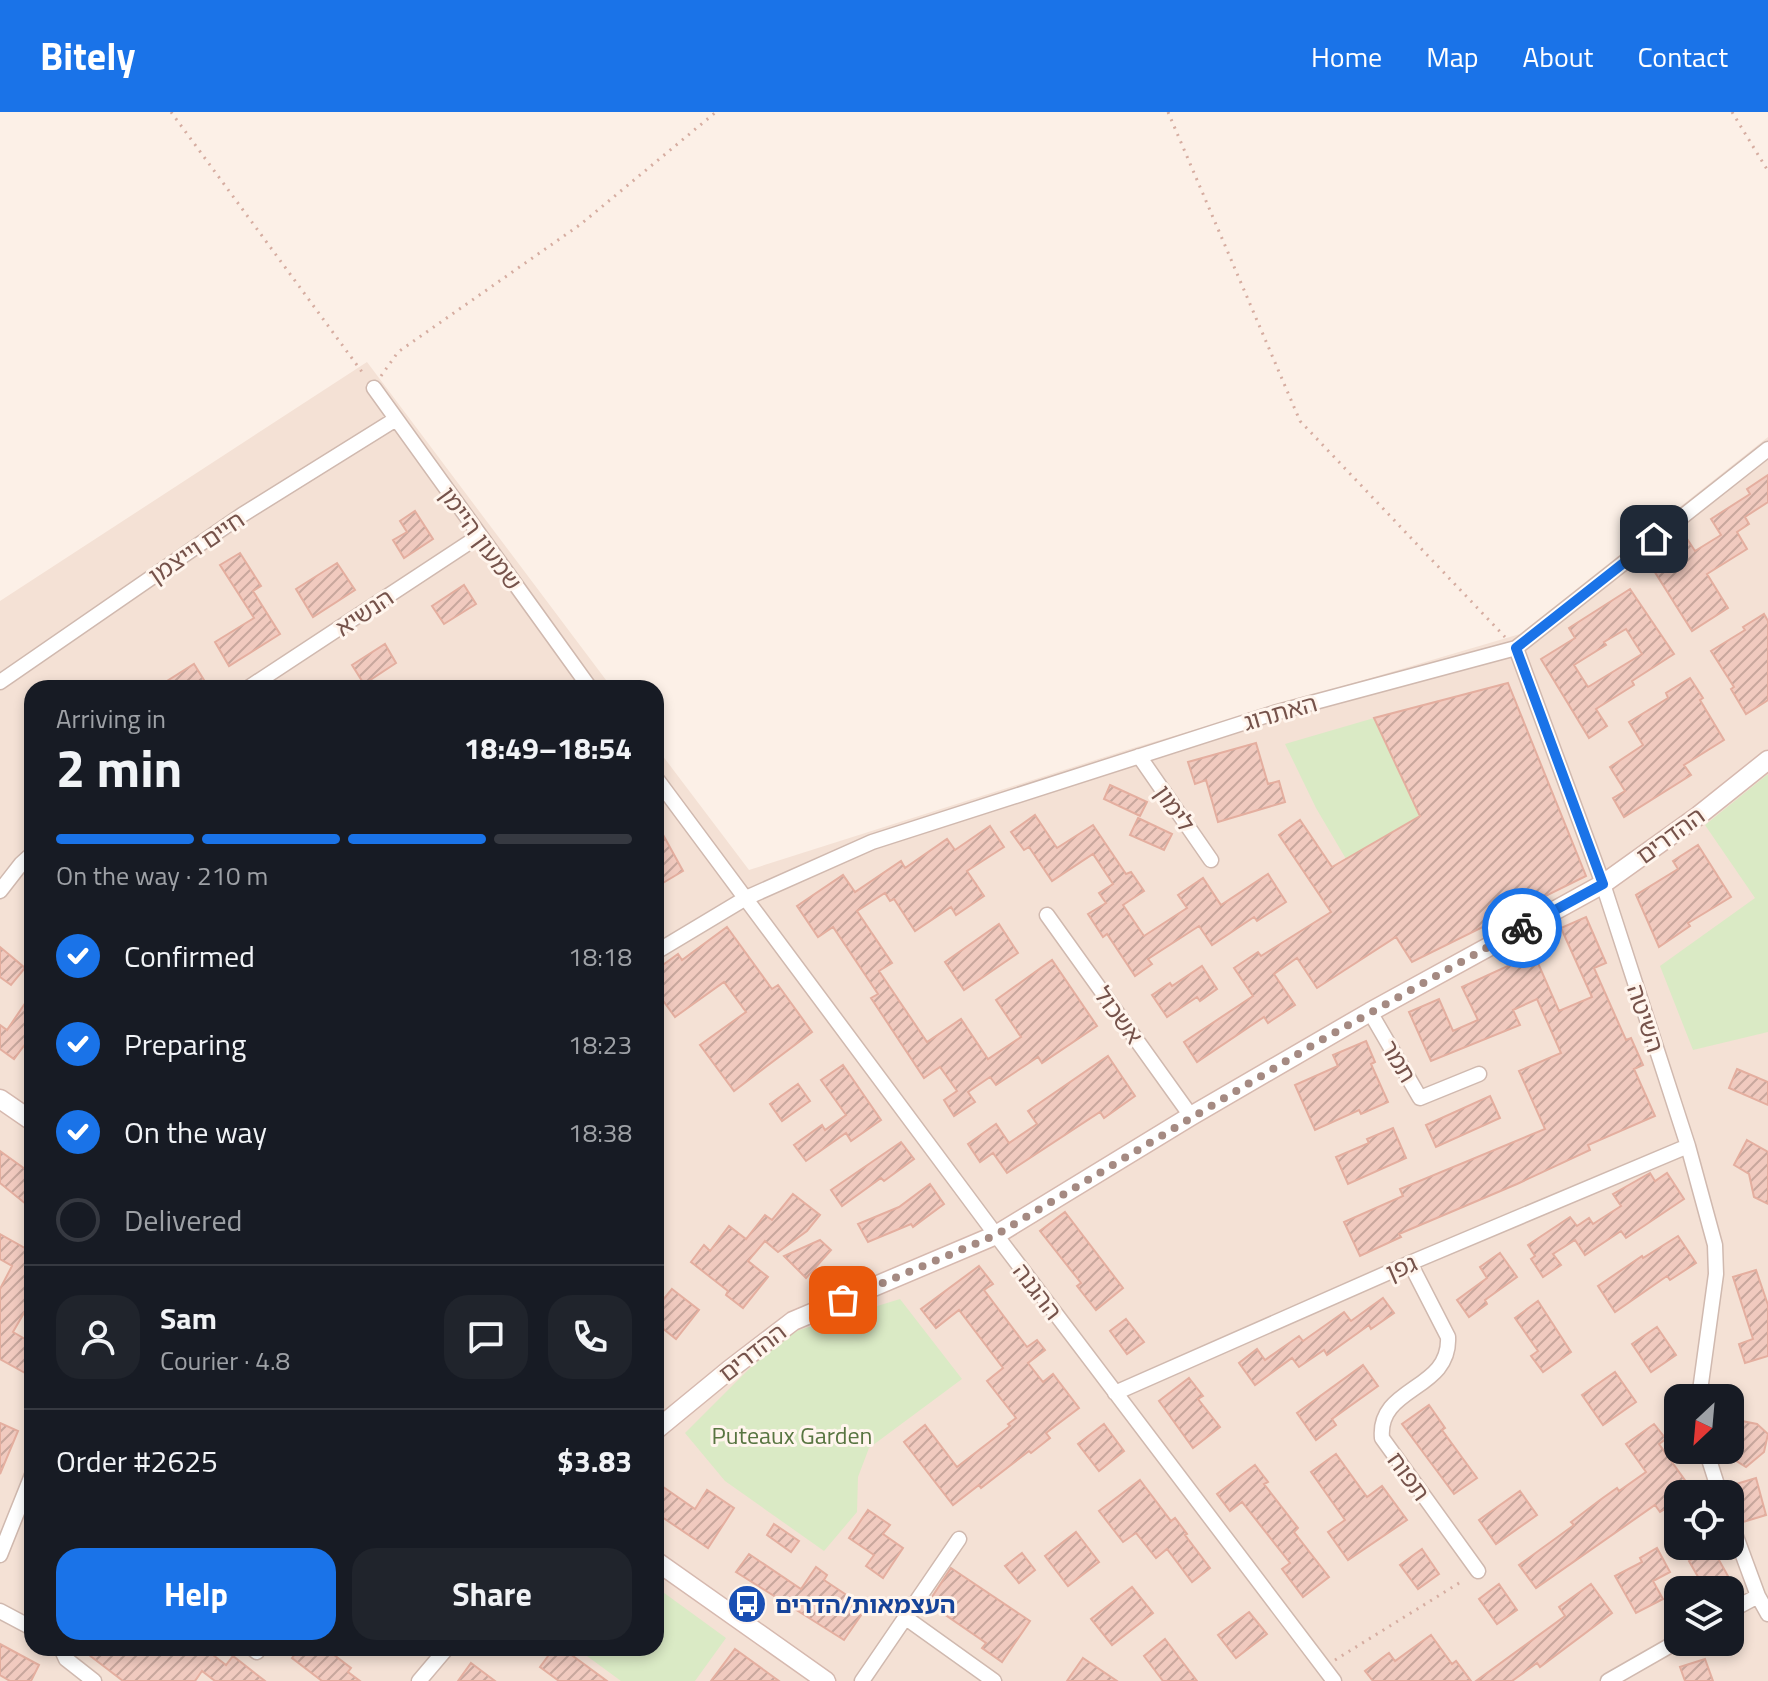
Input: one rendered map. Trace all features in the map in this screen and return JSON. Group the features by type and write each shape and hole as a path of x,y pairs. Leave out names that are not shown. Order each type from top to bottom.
{"street":[{"name":"שמעון היימן","path":"374,388 584,680"},
{"name":"חיים וייצמן","path":"0,682 242,515 396,419"},
{"name":"האתרוג","path":"664,947 746,898 872,842 1274,713 1516,648 1768,449"},
{"name":"הנשיא","path":"260,680 479,536"},
{"name":"השיטה","path":"1516,648 1603,884 1688,1146 1715,1245 1716,1274 1701,1384"},
{"name":"לימון","path":"1139,756 1211,860"},
{"name":"ההדרים","path":"664,1424 793,1321 996,1235 1370,1012 1603,884 1698,816 1768,760"},
{"path":"664,789 746,898"},
{"path":"0,891 24,861"},
{"name":"ההגנה","path":"746,898 996,1235 1334,1681"},
{"name":"אשכול","path":"1047,915 1191,1116"},
{"name":"תמר","path":"1370,1012 1420,1098 1479,1074"},
{"path":"0,1099 24,1116"},
{"name":"גפן","path":"1115,1393 1410,1263 1688,1146"},
{"name":"תפוח","path":"1410,1263 1448,1337 1449,1349 1445,1361 1435,1373 1386,1410 1380,1424 1382,1438 1478,1571"},
{"path":"0,1555 24,1495"},
{"path":"862,1681 959,1539"},
{"path":"1744,1558 1768,1614"},
{"path":"664,1567 826,1681"},
{"path":"1744,1604 1758,1596"},
{"path":"0,1611 24,1624"},
{"path":"906,1618 994,1681"},
{"path":"1608,1681 1664,1649"},
{"path":"65,1656 94,1681"},
{"path":"427,1679 442,1656"}],"path":[{"path":"171,112 374,388 398,352 581,224 716,112"},
{"path":"1168,112 1300,421 1516,648"},
{"path":"1732,112 1768,171"},
{"path":"1325,1666 1478,1571"}],"shaded area":[{"path":"367,362 606,680 24,680 24,1656 664,1656 664,758 749,870 1133,748 1520,634 1768,437 1768,1681 0,1681 0,601"}],"green space":[{"path":"1374,718 1420,816 1346,859 1316,808 1285,744"},
{"path":"1768,774 1768,1032 1693,1050 1660,966 1755,898 1705,825"},
{"name":"Puteaux Garden","path":"900,1299 962,1379 869,1448 858,1477 857,1512 824,1551 725,1481 685,1433 783,1335"},
{"path":"664,1593 726,1638 695,1681 621,1681 587,1656 664,1656"}],"building":[{"path":"1768,475 1768,502 1745,517 1749,524 1737,532 1747,549 1707,574 1728,608 1692,631 1646,558 1684,534 1695,551 1721,535 1711,519 1750,494 1747,489"},
{"path":"415,511 433,539 404,558 393,540 407,532 400,521"},
{"path":"240,553 261,586 253,591 280,634 229,666 215,642 254,618 220,565"},
{"path":"337,563 355,590 313,617 296,589"},
{"path":"464,585 476,604 444,624 432,606"},
{"path":"1630,589 1674,654 1596,709 1607,726 1589,738 1541,659 1575,638 1569,628","holes":["1626,629 1642,654 1588,687 1574,665"]},
{"path":"1764,614 1768,621 1768,700 1746,714 1731,689 1734,687 1711,651"},
{"path":"385,644 396,663 370,680 361,680 352,665"},
{"path":"194,664 204,680 169,680"},
{"path":"1690,678 1724,740 1684,765 1691,775 1624,817 1613,798 1625,791 1610,767 1643,745 1629,722 1668,698 1666,693"},
{"path":"1508,683 1586,876 1412,962 1396,937 1317,988 1297,958 1274,974 1295,1005 1268,1023 1264,1017 1197,1062 1184,1042 1253,996 1234,968 1258,952 1261,956 1331,912 1279,835 1300,820 1332,867 1420,816 1374,718"},
{"path":"1256,743 1268,784 1279,781 1285,802 1218,822 1206,780 1195,784 1188,762"},
{"path":"1110,785 1147,802 1140,816 1104,799"},
{"path":"1035,815 1057,848 1093,825 1126,874 1131,872 1144,891 1123,905 1144,936 1187,908 1178,895 1203,878 1221,905 1268,874 1286,902 1257,921 1254,917 1212,945 1199,926 1148,959 1152,964 1135,976 1107,934 1103,937 1088,914 1106,903 1099,893 1113,884 1093,854 1052,881 1029,847 1024,850 1011,832"},
{"path":"1138,818 1172,834 1164,850 1130,835"},
{"path":"990,826 1004,847 967,871 984,896 956,915 951,907 915,931 894,899 890,901 885,893 857,911 892,963 879,971 927,1042 961,1019 988,1059 1021,1037 996,1000 1052,960 1097,1026 1042,1063 1038,1057 996,1085 990,1077 968,1092 975,1102 954,1116 944,1100 957,1091 940,1067 924,1078 871,998 878,994 833,927 818,937 797,906 843,875 855,892 901,861 905,868 947,839 955,850"},
{"path":"664,837 683,871 664,882"},
{"path":"1698,845 1731,897 1688,923 1690,926 1659,947 1636,895 1678,869 1673,861"},
{"path":"1586,917 1606,963 1594,968 1626,1040 1631,1038 1643,1065 1634,1069 1655,1116 1588,1145 1590,1150 1517,1184 1399,1234 1401,1237 1360,1256 1344,1222 1403,1196 1400,1189 1545,1129 1519,1071 1561,1053 1537,999 1513,1010 1520,1025 1431,1061 1409,1012 1439,999 1453,1031 1478,1020 1462,987 1534,954 1559,1011 1592,997 1561,928"},
{"path":"999,924 1018,953 964,990 945,962"},
{"path":"727,927 772,989 778,985 812,1032 734,1091 700,1045 746,1012 724,982 675,1017 664,1002 664,964 678,954 682,960"},
{"path":"0,947 24,969 11,985 0,977"},
{"path":"1202,966 1217,989 1200,1001 1197,997 1167,1017 1152,995"},
{"path":"24,1005 24,1046 14,1059 0,1049 0,1025 7,1030"},
{"path":"1366,1041 1375,1062 1371,1064 1388,1102 1361,1114 1359,1110 1315,1130 1295,1085 1338,1066 1333,1055"},
{"path":"1108,1056 1135,1096 1104,1118 1100,1112 1007,1173 993,1153 980,1162 968,1144 996,1124 1009,1143 1037,1124 1028,1111"},
{"path":"843,1065 881,1120 851,1141 846,1133 806,1161 794,1145 822,1125 825,1130 846,1115 821,1080"},
{"path":"1737,1069 1768,1082 1768,1105 1729,1088"},
{"path":"798,1084 810,1101 782,1121 770,1104"},
{"path":"1490,1096 1500,1118 1436,1147 1426,1125"},
{"path":"1393,1128 1406,1158 1348,1184 1336,1157 1369,1143 1367,1139"},
{"path":"1747,1140 1768,1152 1768,1204 1754,1197 1749,1174 1734,1165"},
{"path":"901,1142 914,1159 842,1206 831,1190"},
{"path":"0,1151 24,1168 24,1202 0,1183"},
{"path":"1650,1173 1655,1181 1667,1173 1684,1199 1626,1238 1621,1231 1585,1255 1575,1240 1553,1254 1561,1265 1543,1277 1531,1259 1535,1256 1528,1245 1570,1217 1577,1226 1589,1218 1593,1224 1621,1206 1613,1194"},
{"path":"930,1184 944,1204 913,1227 911,1224 868,1242 858,1224 899,1207"},
{"path":"793,1194 820,1215 807,1231 778,1252 765,1241 748,1261 768,1277 743,1308 726,1295 728,1291 691,1262 704,1245 710,1251 729,1226 746,1239 765,1215 772,1220"},
{"path":"1065,1212 1123,1288 1096,1310 1077,1286 1081,1283 1040,1231"},
{"path":"0,1234 24,1248 24,1313 13,1332 24,1338 24,1372 0,1359 0,1289 12,1266 0,1259"},
{"path":"1678,1236 1696,1263 1670,1280 1667,1276 1615,1312 1598,1286"},
{"path":"820,1240 831,1250 806,1278 784,1256"},
{"path":"1500,1253 1517,1277 1485,1300 1487,1304 1469,1317 1457,1300 1487,1278 1480,1267"},
{"path":"979,1266 993,1284 984,1290 1027,1347 1037,1340 1045,1350 1028,1363 1043,1382 1053,1374 1079,1408 1046,1433 1050,1438 1031,1453 1029,1451 953,1505 904,1442 925,1425 957,1467 1016,1418 987,1381 1003,1368 959,1310 936,1328 921,1309"},
{"path":"1756,1270 1768,1305 1768,1356 1745,1363 1739,1344 1753,1339 1733,1277"},
{"path":"672,1289 699,1310 676,1339 664,1329 664,1298"},
{"path":"1383,1298 1394,1313 1371,1329 1369,1325 1327,1355 1324,1350 1299,1367 1292,1358 1255,1385 1239,1363 1257,1349 1265,1360 1299,1336 1303,1341 1344,1312 1351,1321"},
{"path":"1538,1301 1571,1352 1543,1372 1531,1356 1538,1351 1515,1318"},
{"path":"1126,1319 1144,1342 1127,1354 1110,1331"},
{"path":"1657,1327 1676,1355 1651,1372 1632,1344"},
{"path":"1363,1365 1378,1386 1332,1419 1336,1425 1316,1440 1297,1413"},
{"path":"1615,1372 1636,1402 1603,1425 1582,1395"},
{"path":"1189,1378 1203,1396 1198,1399 1220,1427 1193,1448 1159,1401"},
{"path":"1429,1405 1445,1428 1442,1430 1477,1478 1454,1494 1402,1424"},
{"path":"1744,1421 1757,1424 1768,1434 1764,1452 1746,1467 1741,1464 1744,1464"},
{"path":"0,1423 18,1431 0,1474"},
{"path":"1104,1424 1124,1451 1099,1471 1078,1444"},
{"path":"1654,1424 1664,1436 1659,1444 1664,1451 1664,1464 1673,1464 1685,1480 1664,1480 1664,1510 1660,1512 1655,1505 1536,1588 1519,1565 1574,1525 1571,1522 1600,1500 1646,1472 1626,1444"},
{"path":"1336,1454 1367,1497 1382,1486 1407,1520 1348,1560 1328,1532 1345,1520 1311,1472"},
{"path":"1255,1465 1268,1482 1264,1484 1298,1528 1294,1532 1329,1577 1303,1597 1282,1569 1290,1563 1242,1502 1230,1511 1217,1494"},
{"path":"1756,1478 1766,1515 1744,1522 1744,1482"},
{"path":"1140,1480 1171,1521 1175,1518 1210,1568 1192,1582 1167,1549 1156,1558 1136,1533 1123,1542 1099,1511"},
{"path":"664,1488 695,1509 707,1490 734,1508 708,1548 664,1518"},
{"path":"1520,1491 1537,1515 1496,1544 1479,1520"},
{"path":"868,1510 890,1525 883,1534 903,1548 883,1578 866,1566 874,1555 849,1538"},
{"path":"774,1524 799,1541 791,1552 767,1535"},
{"path":"1076,1532 1099,1562 1068,1586 1045,1556"},
{"path":"1657,1548 1670,1572 1653,1581 1663,1599 1636,1613 1615,1576 1642,1562 1640,1558"},
{"path":"1422,1549 1439,1574 1418,1589 1400,1565"},
{"path":"1022,1553 1035,1570 1019,1583 1005,1566"},
{"path":"749,1554 801,1589 816,1567 827,1575 824,1580 866,1608 844,1640 736,1572"},
{"path":"1719,1560 1728,1576 1698,1576 1689,1561"},
{"path":"951,1568 1030,1621 1002,1662 982,1648 986,1643 928,1603"},
{"path":"1499,1584 1517,1610 1497,1624 1479,1599"},
{"path":"1591,1584 1612,1613 1540,1667 1537,1663 1512,1681 1476,1681 1565,1616 1559,1607"},
{"path":"1132,1587 1153,1613 1112,1645 1091,1619"},
{"path":"1249,1612 1267,1634 1236,1658 1218,1635"},
{"path":"1431,1635 1452,1664 1456,1661 1471,1681 1373,1681 1365,1671 1389,1653 1395,1661"},
{"path":"1165,1639 1197,1681 1163,1681 1144,1656"},
{"path":"0,1644 39,1665 31,1681 10,1681 0,1675"},
{"path":"735,1649 779,1681 711,1681"},
{"path":"90,1656 214,1656 226,1665 233,1656 265,1681 215,1681 202,1671 195,1681 123,1681"},
{"path":"335,1656 351,1668 348,1672 360,1681 322,1681 292,1658"},
{"path":"548,1656 573,1656 607,1681 559,1681 540,1667"},
{"path":"1083,1658 1117,1681 1067,1681"},
{"path":"1705,1659 1713,1681 1685,1681 1680,1667"},
{"path":"471,1663 495,1681 458,1681"}],"way so far":[{"path":"843,1300 996,1235 1191,1116 1522,928"}],"place":[{"name":"העצמאות/הדרים","path":"747,1604"}],"route":[{"path":"1522,928 1603,884 1516,648 1654,539"}]}
